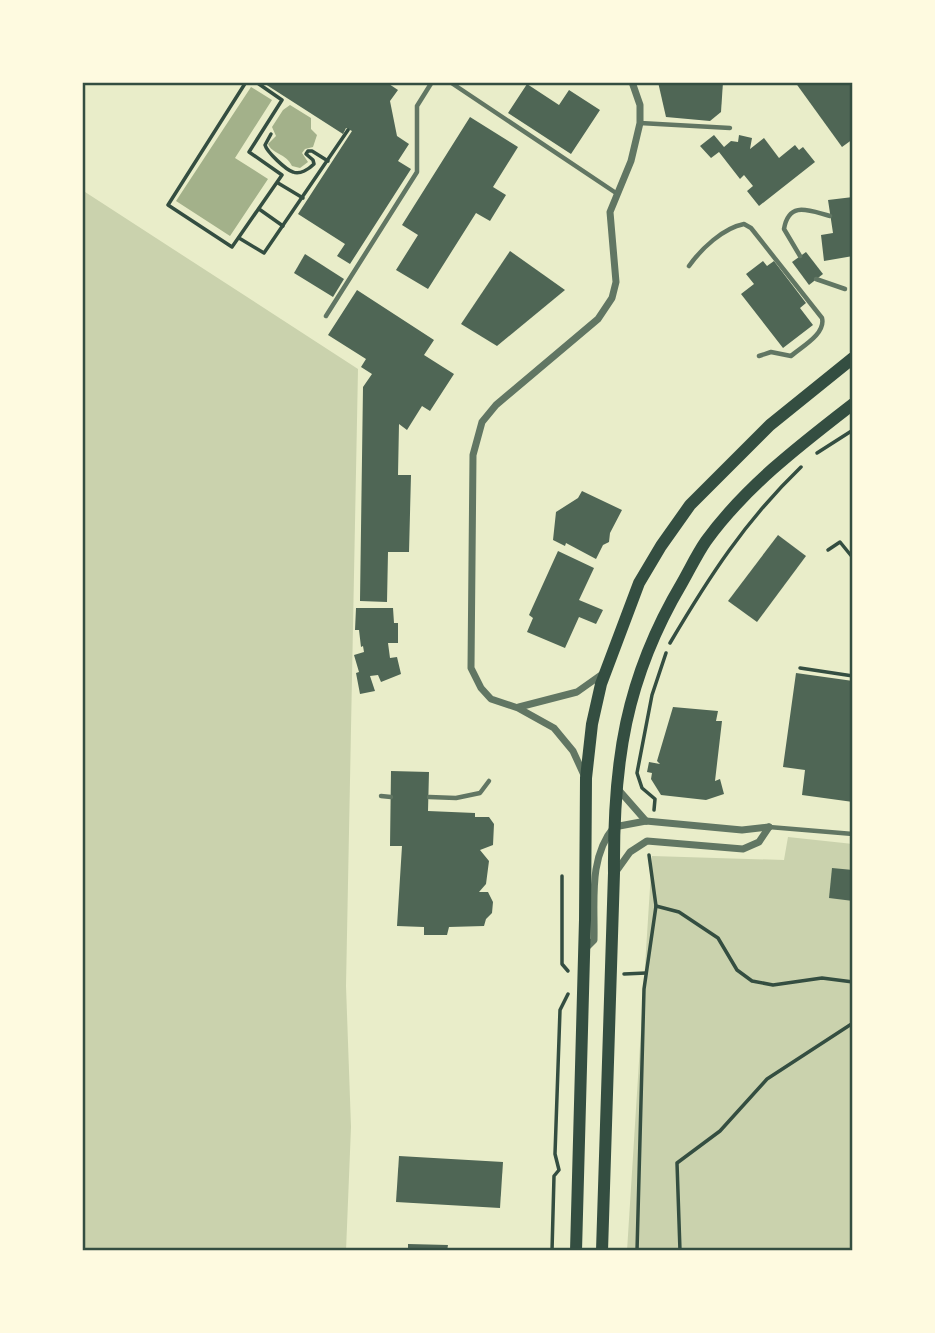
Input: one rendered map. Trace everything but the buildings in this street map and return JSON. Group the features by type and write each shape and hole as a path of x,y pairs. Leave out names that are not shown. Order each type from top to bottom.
{"main road":[{"path":"576,1251 586,778 592,724 606,671 639,583 690,505 769,425 853,358"},
{"path":"602,1251 614,827 624,728 637,677 668,606 706,541 759,481 853,404"}],"street":[{"path":"586,778 573,751 554,728 518,708 491,699 481,688 471,668 472,482 475,441 482,422 496,405 598,319 612,298 616,282 610,212 631,161 640,123 640,105 632,82"},
{"path":"518,708 576,692 606,671"},
{"path":"617,788 649,821"},
{"path":"583,950 594,940 595,867 604,839 614,827 649,821 742,830 769,827"},
{"path":"614,873 630,852 647,841 743,849 759,842 769,827"}],"lane":[{"path":"326,316 417,173 417,106 432,82"},
{"path":"450,82 616,193"},
{"path":"640,123 730,128"},
{"path":"800,256 783,229 785,219 791,212 800,209 830,216"},
{"path":"689,266 699,253 734,226 744,224 751,228 822,318 824,325 821,331 790,356 771,352 759,356"},
{"path":"816,279 845,289"},
{"path":"429,797 456,799 480,793 489,781"},
{"path":"381,796 391,797"},
{"path":"769,827 853,834"}],"path":[{"path":"246,82 168,205 233,247 282,175 249,152 282,100 256,82"},
{"path":"239,238 264,253 348,130"},
{"path":"271,134 265,145 267,151 293,172 300,172 314,164 306,154 308,151 328,161"},
{"path":"277,182 303,198"},
{"path":"259,209 283,226"},
{"path":"649,821 655,799 642,788 637,773 652,695 668,647 729,547 777,490 808,460 853,430"},
{"path":"828,550 840,542 853,558"},
{"path":"800,668 853,676"},
{"path":"637,1251 645,989 656,905 647,841"},
{"path":"562,876 562,964 572,975"},
{"path":"656,905 679,912 718,938 737,970 752,981 773,985 822,978 853,982"},
{"path":"552,1251 554,1176 559,1170 555,1154 560,1010 569,991"},
{"path":"680,1251 677,1163 720,1131 767,1079 853,1023"}],"shaded area":[{"path":"251,87 272,100 235,158 268,179 230,236 176,201"},
{"path":"290,105 311,118 311,129 317,135 313,147 302,153 308,162 300,168 292,166 268,144 276,136 272,127 283,110"},
{"path":"82,190 358,369 346,986 351,1127 346,1251 82,1251"},
{"path":"788,837 853,844 853,1251 627,1251 652,856 784,860"}]}
